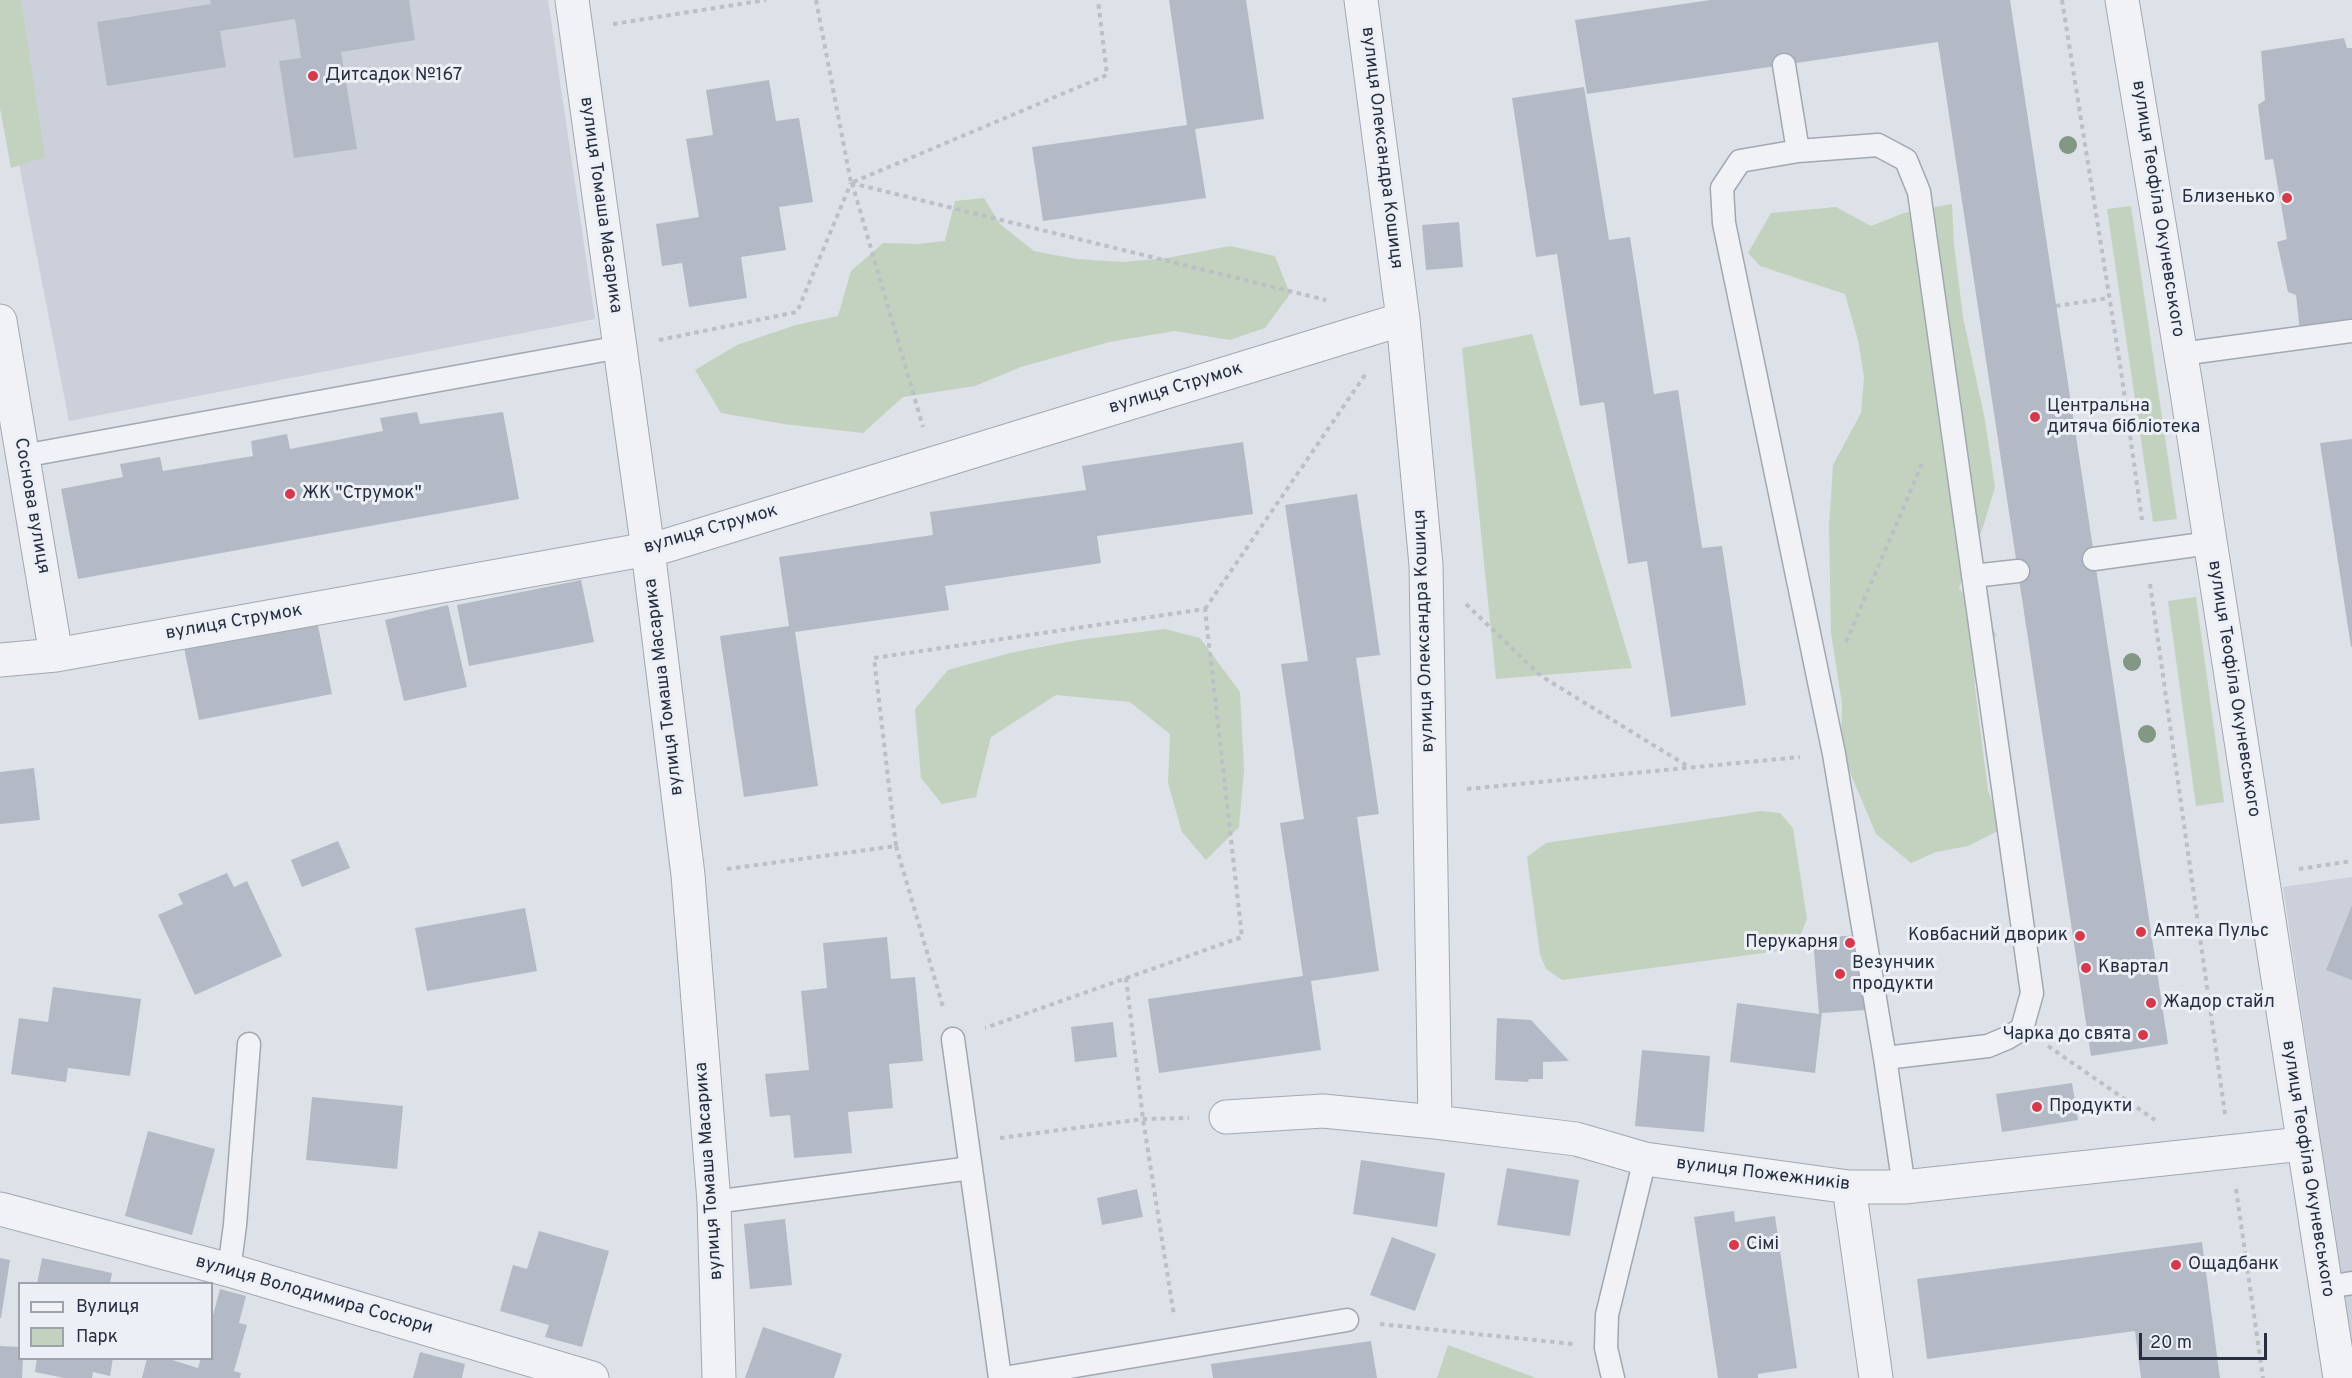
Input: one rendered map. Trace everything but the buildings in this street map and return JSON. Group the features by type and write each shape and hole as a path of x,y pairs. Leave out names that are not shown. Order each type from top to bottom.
{"street":[{"name":"вулиця Олександра Кошиця","path":"1361,0 1403,319 1426,565 1435,1122"},
{"name":"вулиця Теофіла Окуневського","path":"2122,0 2181,354 2302,1144 2339,1285 2340,1378"},
{"name":"вулиця Томаша Масарика","path":"574,15 648,550 688,875 714,1202 719,1378"},
{"name":"вулиця Струмок","path":"0,660 56,655 648,550 1403,319"},
{"name":"Соснова вулиця","path":"0,321 56,655"},
{"name":"вулиця Пожежників","path":"1226,1117 1323,1110 1435,1122 1576,1139 1645,1159 1849,1187 1904,1187 2302,1144"},
{"path":"1849,1187 1876,1378"},
{"name":"вулиця Володимира Сосюри","path":"0,1209 230,1270 592,1378"}],"lane":[{"path":"1784,65 1798,152"},
{"path":"1885,1058 1988,1046 2022,1029 2032,993 1919,192 1906,160 1878,145 1740,160 1722,188 1727,235 1834,754 1885,1058 1904,1187"},
{"path":"2181,354 2352,332"},
{"path":"23,456 620,348"},
{"path":"2094,559 2210,543"},
{"path":"1973,576 2018,571"},
{"path":"953,1039 1002,1378 1347,1320"},
{"path":"230,1270 236,1225 249,1044"},
{"path":"1613,1378 1606,1348 1607,1316 1645,1159"},
{"path":"714,1202 971,1168"}],"path":[{"path":"574,15 766,0"},
{"path":"816,0 851,183 933,463"},
{"path":"620,348 797,312 851,183 1107,75 1098,0"},
{"path":"851,183 1334,302"},
{"path":"2056,306 2109,298"},
{"path":"1205,609 874,658 896,846 953,1039 1242,937 1205,609 1370,368"},
{"path":"1844,647 1926,456"},
{"path":"1426,565 1541,676 1689,768"},
{"path":"1430,793 1834,754"},
{"path":"688,875 896,846"},
{"path":"2262,874 2352,861"},
{"path":"1126,978 1143,1119 1179,1348"},
{"path":"2022,1029 2164,1125"},
{"path":"967,1143 1143,1119 1226,1117"},
{"path":"2236,1189 2263,1378"},
{"path":"1347,1320 1606,1348"}],"shaded area":[{"path":"0,0 548,0 595,319 69,421 0,66"},
{"path":"2352,877 2352,1353 2283,887"}],"green space":[{"path":"0,0 21,0 45,157 11,168 0,108"},
{"path":"984,198 1000,224 1034,251 1076,259 1123,262 1167,258 1230,246 1275,256 1290,294 1265,328 1230,340 1175,331 1109,342 1021,367 975,386 903,397 863,433 784,424 721,413 695,370 737,345 796,325 838,316 851,271 883,243 917,244 945,241 955,201"},
{"path":"1952,204 1954,245 1963,317 1985,420 1995,487 1984,524 1959,588 1997,635 1974,654 1975,688 1988,791 2002,829 1968,846 1936,852 1911,863 1876,834 1841,751 1842,704 1831,633 1829,527 1833,465 1861,413 1864,377 1858,340 1845,294 1760,266 1748,253 1771,213 1836,207 1871,226 1904,213"},
{"path":"2131,206 2177,519 2153,522 2107,209"},
{"path":"1532,334 1632,668 1496,679 1462,348"},
{"path":"2196,597 2224,802 2196,806 2168,601"},
{"path":"1165,629 1200,638 1240,692 1244,770 1239,827 1206,860 1182,832 1168,783 1170,734 1130,702 1056,695 991,737 976,797 942,804 921,778 915,709 948,670 1010,653 1078,640"},
{"path":"1761,811 1780,813 1793,828 1807,919 1800,936 1786,950 1562,980 1546,969 1540,954 1527,857 1546,843"},
{"path":"1448,1345 1536,1378 1437,1378"}],"place":[{"name":"Дитсадок №167","path":"313,76"},
{"name":"Близенько","path":"2287,198"},
{"name":"Центральна дитяча бібліотека","path":"2035,417"},
{"name":"ЖК \"Струмок\"","path":"290,494"},
{"name":"Аптека Пульс","path":"2141,932"},
{"name":"Ковбасний дворик","path":"2080,936"},
{"name":"Перукарня","path":"1850,943"},
{"name":"Квартал","path":"2086,968"},
{"name":"Везунчик продукти","path":"1840,974"},
{"name":"Жадор стайл","path":"2151,1003"},
{"name":"Чарка до свята","path":"2143,1035"},
{"name":"Продукти","path":"2037,1107"},
{"name":"Сімі","path":"1734,1245"},
{"name":"Ощадбанк","path":"2176,1265"}]}
